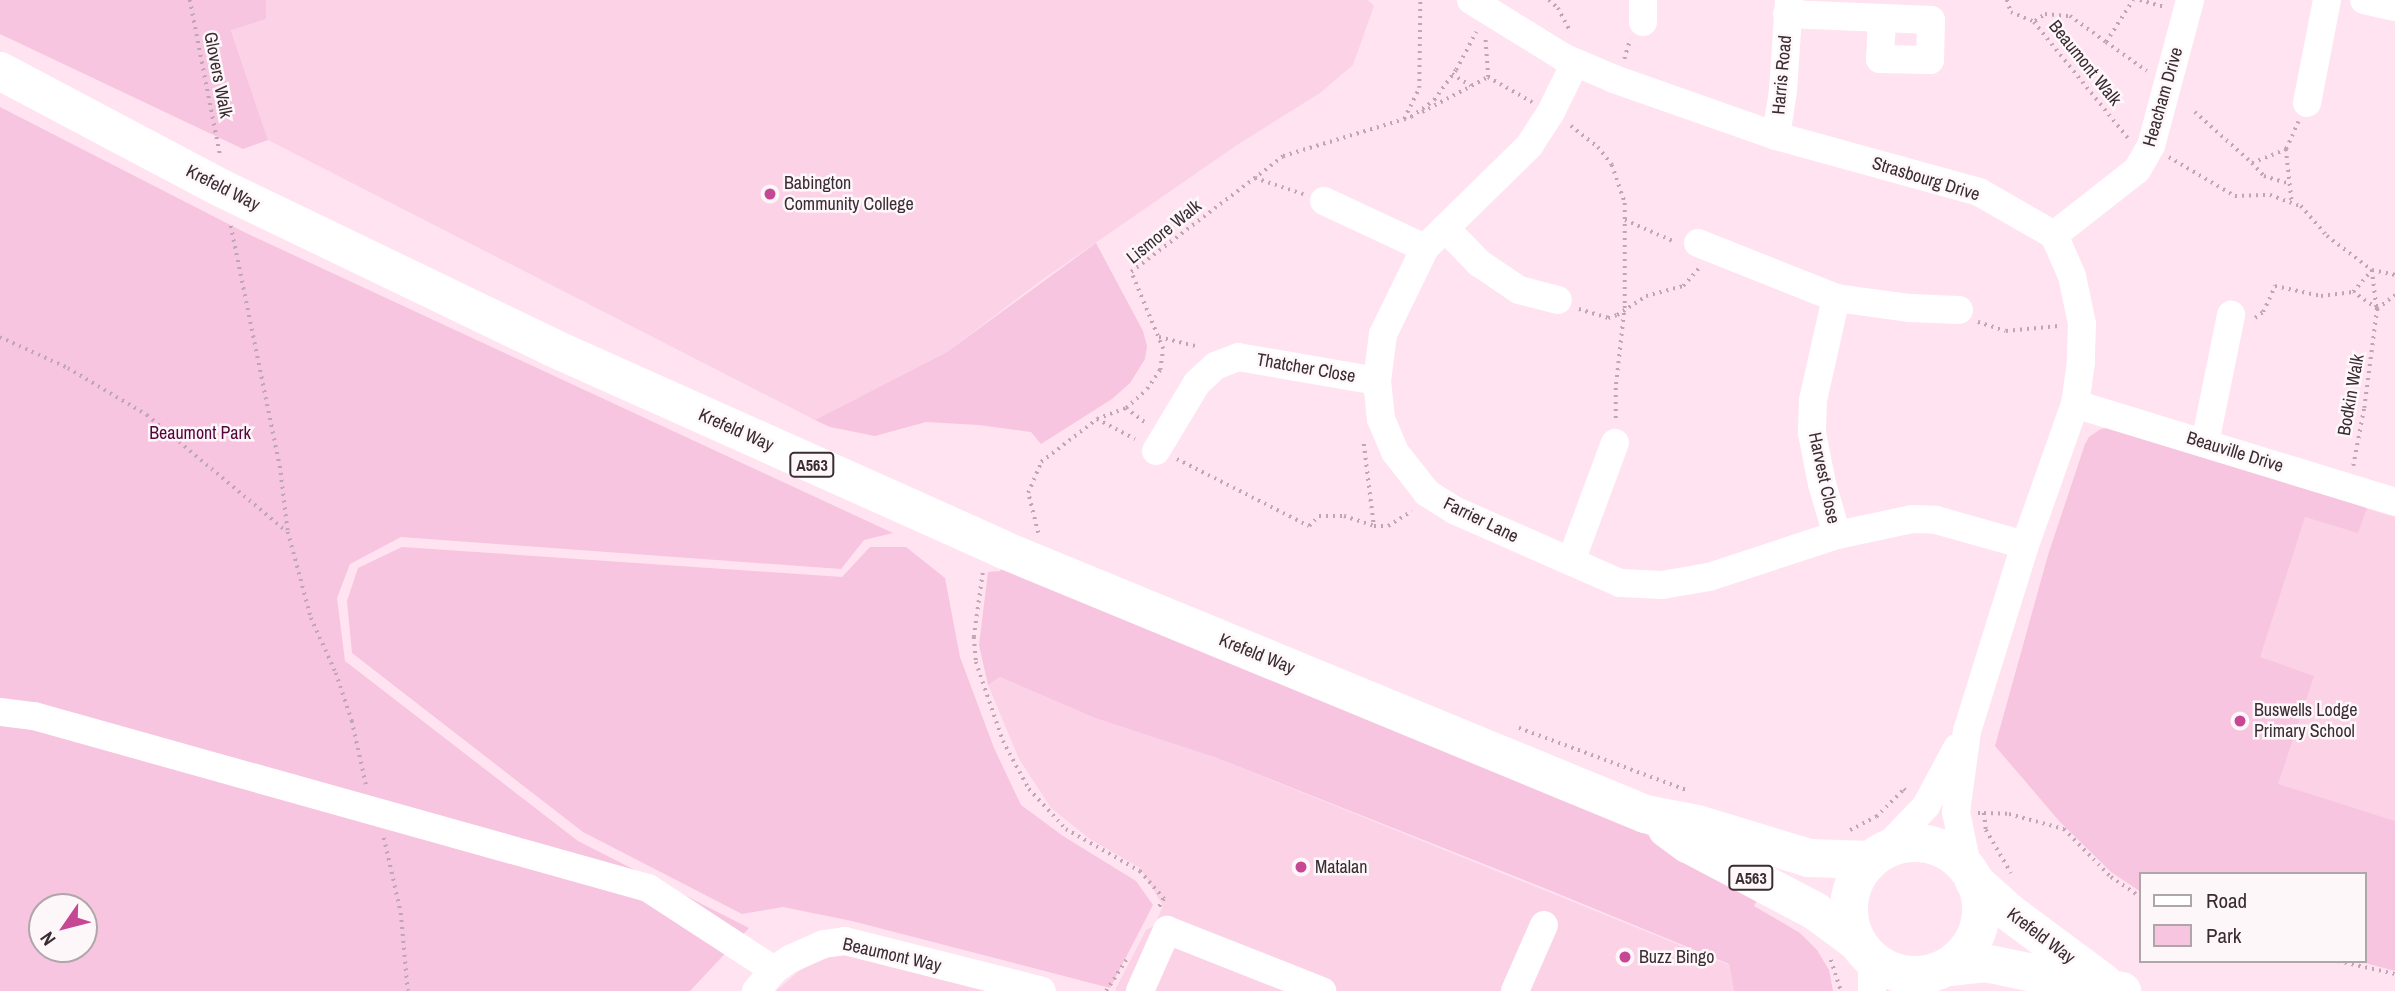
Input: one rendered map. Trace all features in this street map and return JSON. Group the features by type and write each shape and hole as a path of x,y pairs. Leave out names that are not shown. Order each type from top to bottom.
{"highway":[{"name":"Krefeld Way","path":"0,71 221,188 564,353 1004,550 1645,814 1697,824 1809,858 1877,855"},
{"name":"Krefeld Way","path":"1645,814 1688,844 1815,911 1861,947"},
{"path":"1902,844 1936,846 1958,859 1971,875 1979,895 1980,918 1975,937 1935,976 1890,971 1861,947 1850,923 1848,906 1853,884 1877,855 1902,844"},
{"name":"Krefeld Way","path":"1971,875 2010,913 2116,989"},
{"name":"Krefeld Way","path":"1935,976 1985,963 2116,989"}],"street":[{"name":"Heacham Drive","path":"2054,235 2129,177 2151,146 2190,0"},
{"path":"2307,103 2327,0"},
{"path":"2364,0 2395,7"},
{"name":"Harris Road","path":"1776,136 1783,91 1788,7 1882,18"},
{"name":"Strasbourg Drive","path":"1480,15 1575,63 1776,136 1979,192 2054,235"},
{"name":"Farrier Lane","path":"1575,63 1551,112 1529,146 1425,248 1383,334 1377,381 1381,419 1395,452 1427,493 1456,511 1620,583 1662,585 1709,578 1837,535 1890,522 1936,520 2025,545"},
{"path":"1324,201 1425,248"},
{"path":"1446,228 1479,263 1519,290 1558,300"},
{"path":"1971,875 1955,812 1967,731 2025,545 2075,404 2082,324 2072,276 2054,235"},
{"path":"1692,248 1836,298 1910,308 1959,310"},
{"name":"Harvest Close","path":"1836,298 1813,400 1812,433 1822,484 1837,535"},
{"path":"2205,443 2232,315"},
{"name":"Thatcher Close","path":"1156,451 1197,383 1215,366 1238,357 1377,381"},
{"name":"Beauville Drive","path":"2075,404 2349,485 2395,502"},
{"path":"1571,561 1615,443"},
{"path":"0,712 34,716 648,888 765,981"},
{"path":"1877,855 1926,806 1967,731"},
{"path":"1515,991 1544,925"},
{"path":"1144,990 1167,930 1322,991"},
{"name":"Beaumont Way","path":"765,981 807,950 845,941 962,981 1042,991"},
{"path":"1861,947 1871,970 1872,991"}],"path":[{"name":"Glovers Walk","path":"190,0 220,155"},
{"path":"1403,121 1419,88 1420,0"},
{"name":"Beaumont Walk","path":"2007,0 2011,12 2034,22 2129,140 2151,146 2235,196 2270,195 2301,206 2327,236 2372,270 2395,275"},
{"path":"2106,42 2133,0"},
{"path":"1480,15 1488,77"},
{"name":"Lismore Walk","path":"1026,530 1039,535 1028,493 1041,462 1097,419 1126,408 1147,389 1160,370 1163,349 1131,272 1283,156 1411,117 1434,100 1452,74 1480,15"},
{"path":"2034,22 2045,15 2070,16 2154,76"},
{"path":"1623,62 1638,22"},
{"path":"1452,74 1471,86"},
{"path":"1411,117 1488,77"},
{"path":"1488,77 1551,112 1598,147 1612,165 1621,184 1625,220 1625,310 1616,388 1615,443"},
{"path":"2195,112 2264,176 2290,184"},
{"path":"207,149 227,159"},
{"path":"2252,163 2286,149 2292,203"},
{"path":"1255,178 1324,201"},
{"path":"1558,300 1608,318 1646,296 1684,286 1700,268 1692,248 1625,220"},
{"path":"231,223 281,466 288,532 311,618 336,673 352,721 365,780 394,871 408,991"},
{"path":"2232,315 2263,312 2275,286 2321,296 2353,292 2372,270"},
{"name":"Bodkin Walk","path":"2349,485 2364,408 2377,309 2372,270"},
{"path":"2353,292 2377,309 2395,295"},
{"path":"1959,310 1964,317 2006,331 2082,324"},
{"path":"0,337 68,368 147,415 288,532"},
{"path":"1097,419 1156,451 1193,466 1225,486 1309,526 1318,516 1344,516 1374,526 1388,526 1405,518 1427,493"},
{"path":"1374,526 1362,427 1381,419"},
{"path":"991,567 983,569 974,637 976,662 1003,741 1030,789 1066,829 1140,871 1164,899 1157,911"},
{"path":"1516,727 1698,795"},
{"path":"1842,832 1876,817 1904,789 1926,806"},
{"path":"1955,812 2009,814 2064,829 2110,877 2140,896"},
{"path":"1984,813 1986,830 2011,874"},
{"path":"1106,991 1128,957"},
{"path":"2348,963 2395,974"}],"shaded area":[{"name":"Babington Community College","path":"266,0 1368,0 1374,6 1353,65 1320,93 1237,145 1039,282 947,352 815,420 268,140 231,29 266,19"},
{"name":"Buswells Lodge Primary School","path":"2101,429 2395,517 2395,964 2367,880 2367,872 2202,872 2089,437"},
{"path":"1000,677 1095,718 1217,758 1729,965 1734,991 1115,990 1146,930 1154,926 1163,906 1140,868 1090,839 1051,808 1019,759 988,685"},
{"path":"848,953 1007,991 776,991 799,971 826,956"}],"green space":[{"path":"0,0 266,0 266,19 231,30 268,140 243,149 0,34"},
{"name":"Beaumont Park","path":"0,107 246,233 893,533 864,540 841,569 401,537 350,564 337,598 345,661 578,841 749,928 690,991 0,991"},
{"path":"1096,243 1143,331 1147,346 1145,359 1130,383 1112,399 1041,444 1031,432 979,425 926,422 875,436 830,427 815,420 947,352"},
{"name":"Buswells Lodge Primary School","path":"2113,427 2367,508 2358,533 2305,517 2260,657 2314,676 2278,784 2395,821 2395,971 2365,963 2367,872 2140,872 2140,891 2111,872 2060,822 1995,746 2048,555 2085,444 2089,437 2101,429"},
{"path":"402,547 842,577 870,547 906,547 945,578 960,657 994,748 1021,805 1063,836 1136,881 1153,905 1110,988 852,921 783,907 742,914 583,832 352,653 347,601 358,568"},
{"path":"1006,561 1562,793 1664,843 1760,895 1754,906 1800,933 1817,950 1829,970 1833,991 1734,991 1729,964 1549,890 1217,758 1095,718 1000,677 988,685 979,645 988,572 1000,571"}],"place":[{"name":"Babington Community College","path":"770,194"},
{"name":"Buswells Lodge Primary School","path":"2240,721"},
{"name":"Matalan","path":"1301,867"},
{"name":"Buzz Bingo","path":"1625,957"}]}
